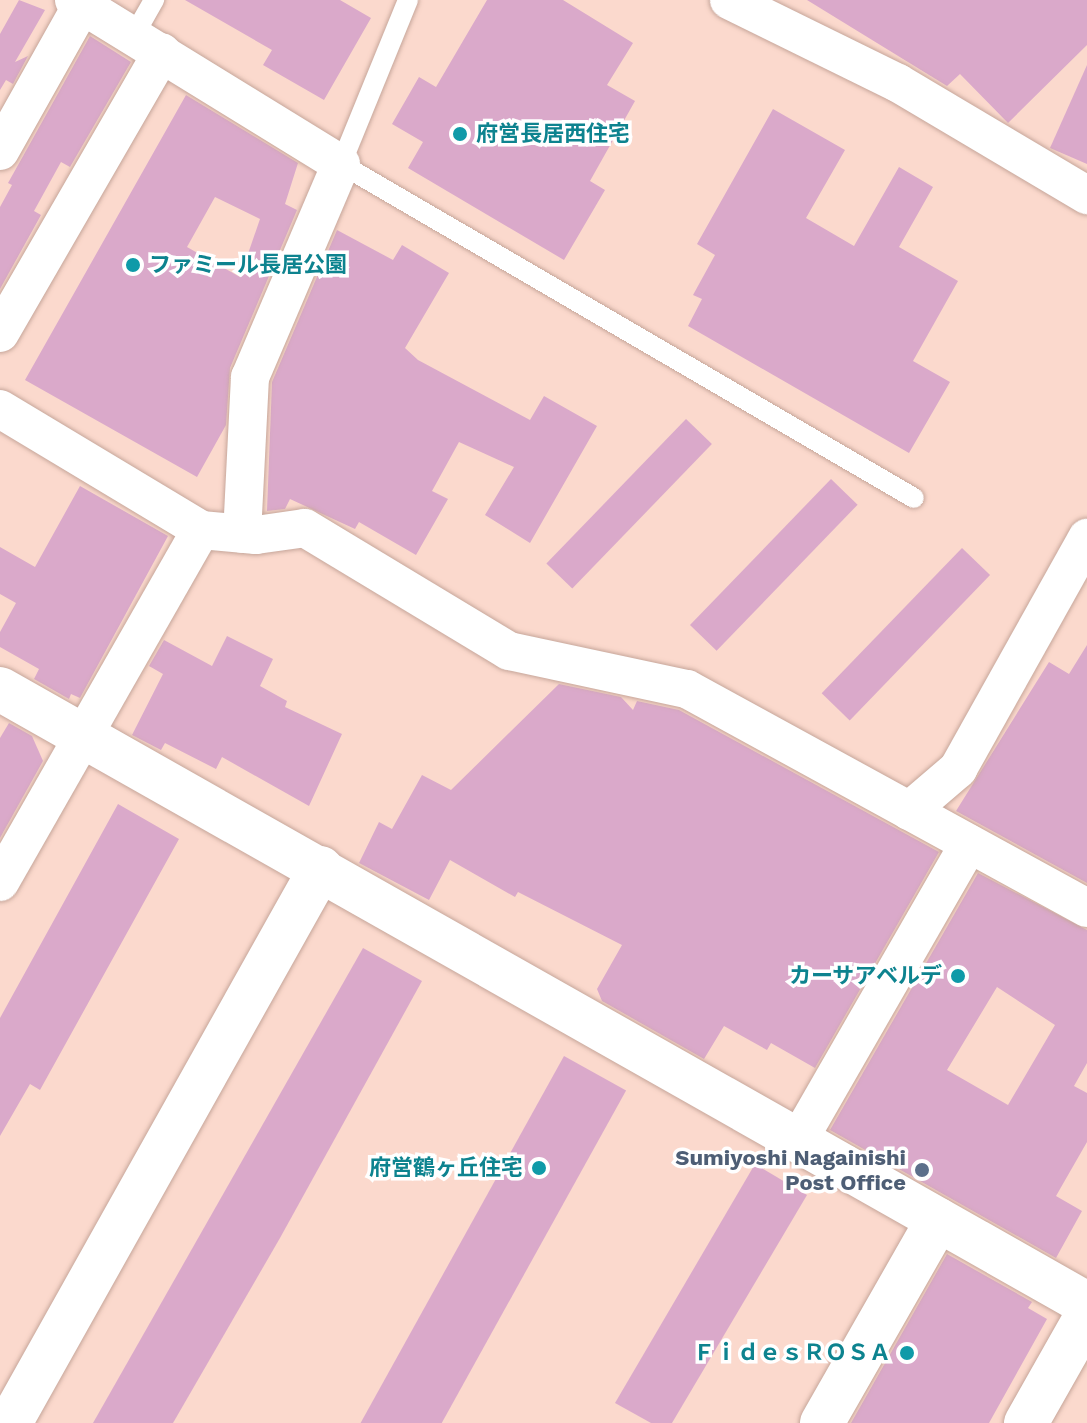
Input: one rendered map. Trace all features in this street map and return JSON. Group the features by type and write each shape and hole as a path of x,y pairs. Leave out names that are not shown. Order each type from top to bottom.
{"street":[{"path":"729,0 898,83 1087,195"},
{"path":"0,151 78,2 341,164 250,377 242,534"},
{"path":"0,333 147,44"},
{"path":"0,409 201,530 242,534 305,528 509,651 687,689 1087,908"},
{"path":"0,882 201,530"},
{"path":"909,811 958,769 1087,538"},
{"path":"0,689 1087,1304"},
{"path":"798,1141 969,844"},
{"path":"10,1423 321,868"},
{"path":"822,1423 938,1220"},
{"path":"1026,1423 1087,1315"}],"lane":[{"path":"147,44 154,0"},
{"path":"408,0 341,164 914,498"}],"building":[{"path":"19,0 45,10 15,62 28,56 13,84 6,80 0,90 0,34"},
{"path":"185,0 340,0 371,18 324,100 263,65 272,50"},
{"name":"府営長居西住宅","path":"487,0 563,0 633,43 607,85 635,101 590,181 605,190 564,260 408,168 423,142 392,124 419,77 436,87"},
{"path":"807,0 1087,0 1087,45 1008,123 960,74 947,86"},
{"path":"90,36 131,62 70,167 61,162 34,211 41,215 0,289 0,207 12,185 8,183"},
{"path":"1087,65 1087,164 1050,148"},
{"name":"ファミール長居公園","path":"186,95 298,163 285,204 297,210 230,368 226,425 197,477 25,380","holes":["215,197 260,219 240,277 187,247"]},
{"path":"773,109 845,150 806,218 854,246 899,167 933,187 899,247 958,281 913,361 950,382 909,453 688,326 702,299 693,295 715,255 697,244"},
{"path":"337,230 393,260 402,245 449,273 405,348 418,360 530,420 544,396 597,426 530,543 485,515 514,467 459,442 432,491 448,499 416,555 359,522 355,529 290,499 285,509 267,511 272,382"},
{"path":"686,419 712,444 572,589 546,564"},
{"path":"831,479 858,505 717,651 690,625"},
{"path":"80,486 168,536 80,698 71,694 69,699 34,679 39,669 0,647 0,632 16,603 0,594 0,547 35,567"},
{"path":"962,548 990,575 850,720 822,693"},
{"path":"227,636 273,659 260,686 287,701 285,707 342,734 309,806 222,757 216,769 165,743 161,750 132,735 163,674 149,666 164,640 212,666"},
{"path":"1087,645 1087,883 956,811 1049,662 1069,674"},
{"path":"559,684 621,697 633,710 637,701 679,710 939,852 815,1068 771,1043 767,1050 724,1026 704,1059 602,1001 597,989 622,945 518,892 515,897 450,860 429,900 359,863 379,822 392,829 422,775 451,790"},
{"path":"9,723 32,736 43,761 0,838 0,738"},
{"path":"118,804 179,839 40,1090 30,1084 0,1136 0,1018"},
{"path":"978,873 1087,930 1087,1063 1074,1086 1087,1093 1087,1142 1056,1196 1082,1211 1056,1258 830,1130","holes":["997,987 1055,1025 1008,1105 947,1070"]},
{"path":"363,948 422,981 280,1238 173,1423 93,1423"},
{"path":"564,1056 626,1090 442,1423 361,1423"},
{"path":"755,1164 807,1195 672,1423 651,1423 615,1403"},
{"path":"947,1254 1032,1302 1028,1308 1047,1319 989,1423 851,1423"}],"place":[{"name":"府営長居西住宅","path":"460,134"},
{"name":"ファミール長居公園","path":"133,265"},
{"name":"カーサアベルデ","path":"958,976"},
{"name":"府営鶴ヶ丘住宅","path":"539,1168"},
{"name":"Sumiyoshi Nagainishi Post Office","path":"922,1170"},
{"name":"ＦｉｄｅｓＲＯＳＡ","path":"907,1353"}]}
